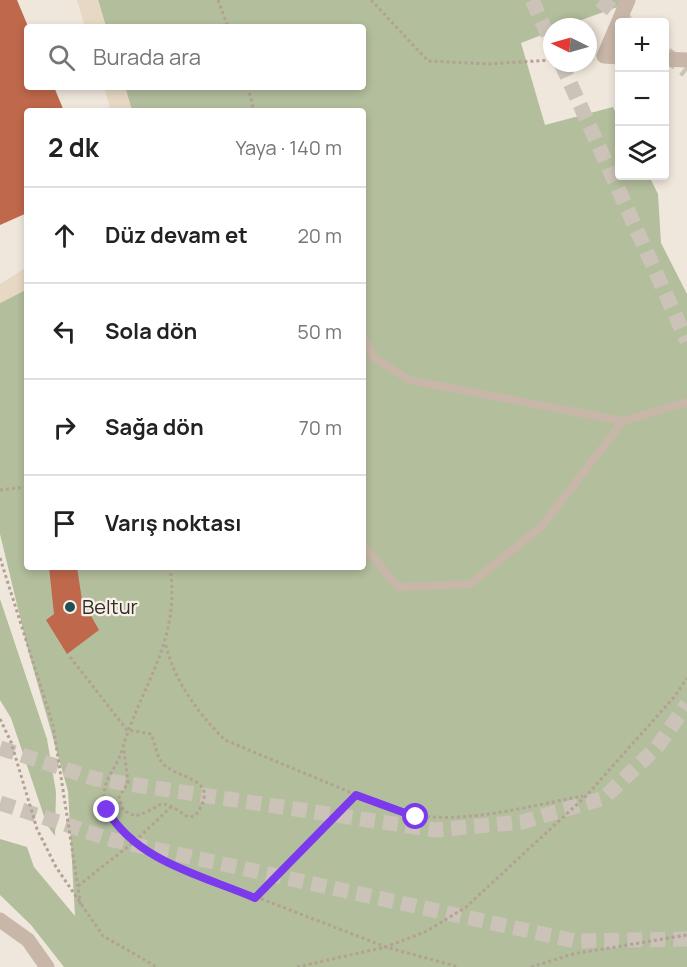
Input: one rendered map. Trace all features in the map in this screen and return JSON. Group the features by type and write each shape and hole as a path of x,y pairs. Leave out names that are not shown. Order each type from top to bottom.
{"street":[{"path":"612,57 628,0"},
{"path":"669,59 687,60"},
{"path":"0,920 28,940 47,967"}],"lane":[{"path":"366,343 373,357 409,380 623,421 687,402"},
{"path":"366,549 398,587 470,584 542,526 623,421"}],"path":[{"path":"218,0 227,24"},
{"path":"371,0 428,61 488,64 543,61"},
{"path":"250,90 253,108"},
{"path":"0,490 24,487"},
{"path":"0,558 53,725 81,907"},
{"path":"170,570 172,612 165,644 105,785 104,802 111,818 135,841 163,861 386,947 459,967"},
{"path":"165,644 174,673 214,729 225,740 395,811 416,817 438,818 484,814 586,796"},
{"path":"70,657 127,730 151,734 161,761 170,770 192,777 204,795 203,804 195,816 188,817 172,806 158,803 135,816 123,810 119,796 128,783 123,747"},
{"path":"297,967 386,947 427,931 466,907 586,796 675,696 687,678"},
{"path":"0,719 11,742 37,829 56,867 81,907 103,936 157,967"},
{"path":"255,898 356,795"},
{"path":"78,886 135,841 172,806"},
{"path":"531,967 573,954 687,935"}],"green space":[{"path":"98,0 625,0 623,5 587,18 543,18 543,34 521,43 545,125 613,107 615,111 615,180 651,180 658,194 661,243 687,294 687,967 64,967 31,925 0,895 0,839 27,847 34,867 75,916 68,791 28,650 0,534 0,303 24,291 24,570 366,570 366,108 131,108 126,90 366,90 366,24 105,24"},
{"path":"0,599 47,739 56,792 55,836 47,825 11,718 0,700"}],"shaded area":[{"path":"77,0 98,0 105,24 84,24"},
{"path":"105,90 126,90 131,108 110,108"},
{"path":"24,269 24,291 0,303 0,284"}],"building":[{"path":"0,0 17,0 27,24 24,24 24,90 55,90 63,108 24,108 24,214 0,225"},
{"name":"Beltur","path":"49,570 77,570 82,600 99,630 67,654 46,620 54,614"}],"tunnel":[{"path":"532,0 543,24"},
{"path":"600,0 622,18"},
{"path":"669,56 687,71"},
{"path":"565,72 687,341"},
{"path":"0,748 96,779 435,830 522,822 604,798 657,747 687,704"},
{"path":"0,803 113,840 575,941 687,939"}],"place":[{"name":"Beltur","path":"70,607"}],"route":[{"path":"107,810 111,818 135,841 163,861 255,898 356,795 416,817"}]}
